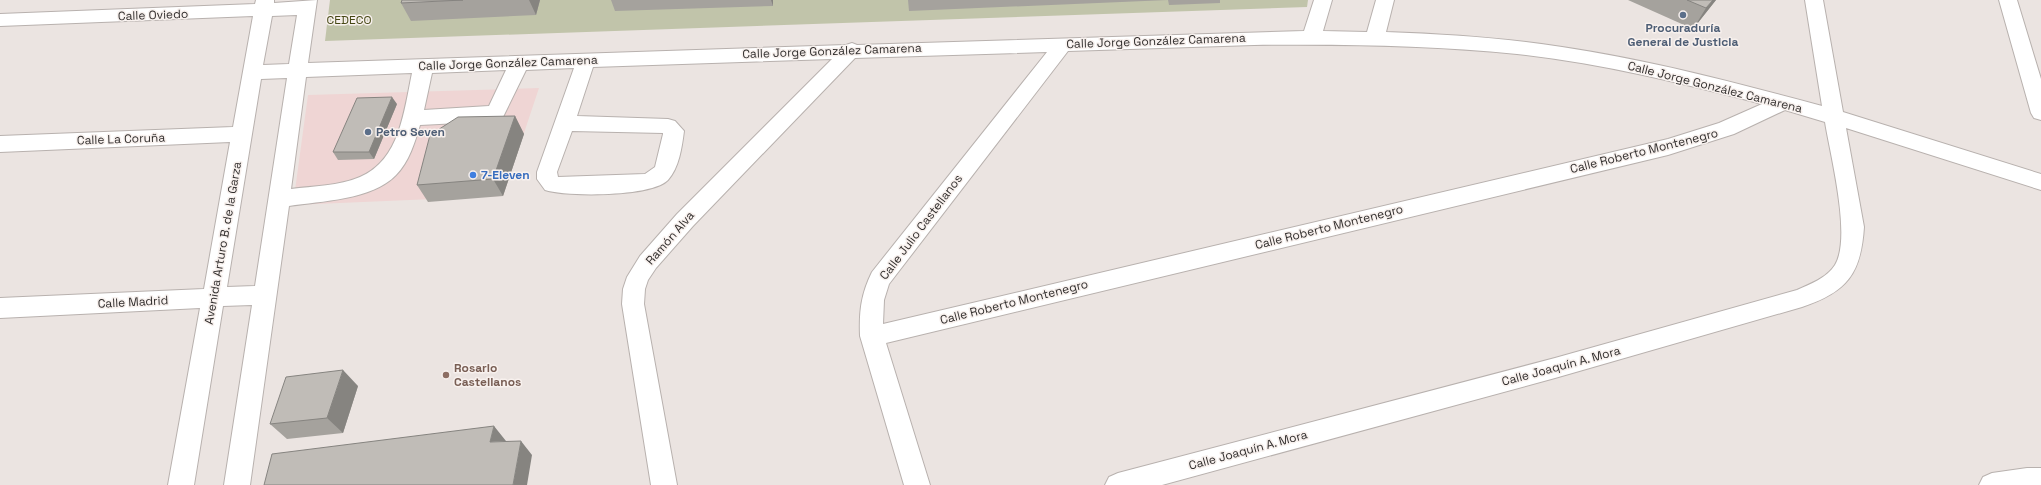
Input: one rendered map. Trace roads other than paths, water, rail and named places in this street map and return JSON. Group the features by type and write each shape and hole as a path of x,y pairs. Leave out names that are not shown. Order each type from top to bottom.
{"street":[{"path":"1312,37 1323,0"},
{"path":"1376,37 1380,14 1385,0"},
{"path":"1814,0 1834,118"},
{"path":"2008,0 2034,71 2041,113"},
{"path":"237,485 308,4"},
{"name":"Calle Oviedo","path":"0,20 308,4"},
{"name":"Avenida Arturo B. de la Garza","path":"181,485 265,6"},
{"name":"Calle Jorge González Camarena","path":"253,72 852,50 1312,37 1376,37 1506,46 1603,60 1694,80 1782,103 2041,182"},
{"name":"Calle Julio Castellanos","path":"917,485 872,336 870,311 872,295 880,279 1063,44"},
{"name":"Ramón Alva","path":"664,485 632,304 634,289 638,277 648,262 685,220 852,50"},
{"path":"564,124 668,126 674,131 665,171 652,181 641,184 563,186 552,184 548,179 547,172 586,60"},
{"path":"411,118 478,115 496,112 519,63"},
{"path":"279,199 346,189 373,180 389,169 400,152 411,118 424,65"},
{"name":"Calle Roberto Montenegro","path":"872,336 1668,147 1712,135 1747,121 1782,103"},
{"name":"Calle Joaquín A. Mora","path":"1118,485 1562,366 1802,298 1828,286 1846,271 1852,250 1853,227 1834,118"},
{"name":"Calle La Coruña","path":"0,144 243,134"},
{"name":"Calle Madrid","path":"0,308 265,295"},
{"path":"1992,485 2027,480 2041,480"}],"place":[{"name":"Procuraduría General de Justicia","path":"1683,15"},
{"name":"Petro Seven","path":"368,132"},
{"name":"7-Eleven","path":"473,175"},
{"name":"Rosario Castellanos","path":"446,375"}],"park label":[{"name":"CEDECO","path":"349,20"}]}
